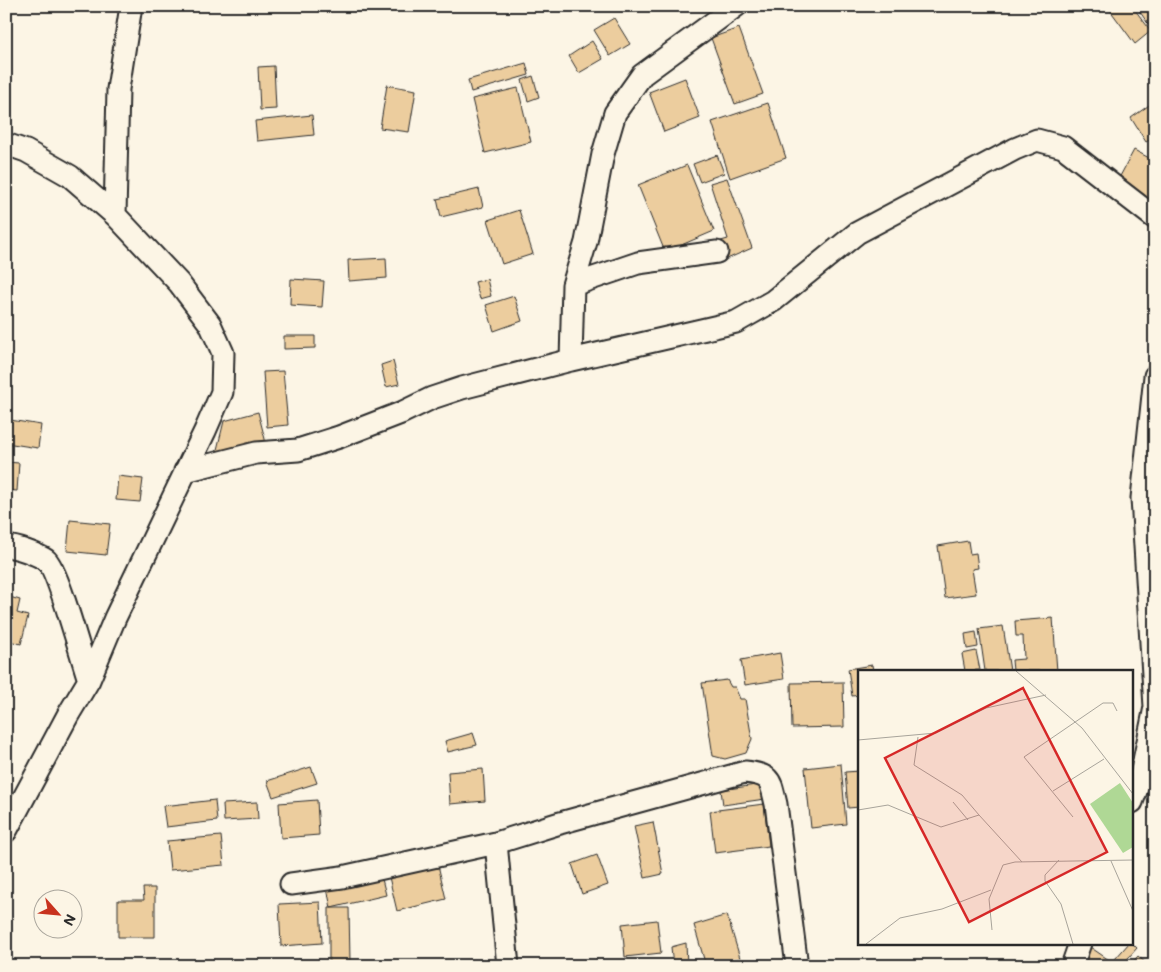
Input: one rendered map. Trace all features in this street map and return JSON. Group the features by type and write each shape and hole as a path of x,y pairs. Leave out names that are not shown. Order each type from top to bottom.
{"street":[{"path":"115,215 118,89 131,6"},
{"path":"571,360 573,285 586,242 603,154 616,113 642,75 736,6"},
{"path":"185,471 256,453 298,450 339,437 401,413 432,398 462,388 571,360 736,322 773,302 857,233 1015,149 1037,140 1063,147 1155,218"},
{"path":"6,144 26,151 70,176 115,215 179,282 210,324 223,354 222,392 205,431 115,618 89,680 68,715 6,831"},
{"path":"573,285 638,263 716,252"},
{"path":"1134,796 1140,780 1155,708 1142,498 1155,376"},
{"path":"6,546 14,547 48,561 59,582 89,680"},
{"path":"291,884 342,877 496,842 745,772 761,774 770,781 776,804 797,966"},
{"path":"496,842 508,966"},
{"path":"1072,966 1080,944"}],"building":[{"path":"1107,6 1132,6 1151,31 1135,44"},
{"path":"1136,6 1155,6 1155,30 1153,31"},
{"path":"614,18 630,44 610,56 594,30"},
{"path":"739,28 763,94 735,104 711,38"},
{"path":"592,41 603,59 579,73 569,56"},
{"path":"526,63 529,75 471,92 468,80"},
{"path":"274,66 276,109 260,110 258,67"},
{"path":"533,76 539,97 528,101 522,80"},
{"path":"685,78 700,118 664,132 649,92"},
{"path":"387,85 416,90 409,132 380,128"},
{"path":"518,88 531,142 485,153 472,99"},
{"path":"1155,101 1155,137 1146,142 1131,118"},
{"path":"768,103 786,158 730,178 712,122"},
{"path":"312,115 314,135 257,141 255,121"},
{"path":"1134,150 1155,161 1155,203 1117,182"},
{"path":"717,155 724,173 700,182 693,164"},
{"path":"687,165 714,231 665,252 638,185"},
{"path":"727,178 752,248 727,259 721,241 728,239 710,183"},
{"path":"479,189 483,207 441,217 437,199"},
{"path":"519,210 533,254 502,264 488,220"},
{"path":"386,258 387,278 349,281 348,260"},
{"path":"291,279 324,281 322,307 290,305"},
{"path":"487,279 491,296 480,299 475,282"},
{"path":"514,296 522,321 494,331 486,305"},
{"path":"284,336 315,336 315,348 284,349"},
{"path":"393,361 399,384 386,387 381,365"},
{"path":"283,371 288,425 267,427 263,372"},
{"path":"258,412 266,443 215,458 224,421"},
{"path":"10,420 41,425 38,448 6,443"},
{"path":"6,462 19,463 17,491 6,490"},
{"path":"118,476 143,479 140,502 116,500"},
{"path":"70,520 110,524 106,555 67,551"},
{"path":"968,541 970,554 976,553 978,568 972,569 976,594 945,598 938,546"},
{"path":"6,596 20,600 17,613 28,616 21,644 6,640"},
{"path":"1053,618 1057,670 1013,670 1012,660 1024,659 1023,636 1016,636 1015,621"},
{"path":"1003,626 1010,670 985,670 979,629"},
{"path":"976,632 978,647 967,649 965,634"},
{"path":"976,651 980,670 965,670 962,654"},
{"path":"780,653 784,679 745,685 741,660"},
{"path":"872,665 873,670 858,670 858,695 852,696 848,669"},
{"path":"727,680 731,687 735,687 740,699 745,699 752,739 746,753 725,759 713,756 702,683"},
{"path":"843,682 844,727 792,728 791,683"},
{"path":"473,733 477,745 448,752 445,741"},
{"path":"841,764 846,824 811,828 805,768"},
{"path":"311,767 317,783 273,797 267,781"},
{"path":"483,769 485,801 450,804 448,772"},
{"path":"858,771 858,807 848,808 845,772"},
{"path":"763,784 765,799 723,805 721,790"},
{"path":"215,800 217,821 166,827 163,806"},
{"path":"317,800 319,835 281,838 279,803"},
{"path":"257,802 258,819 224,821 223,804"},
{"path":"764,804 769,846 715,853 710,811"},
{"path":"653,822 663,874 645,878 634,826"},
{"path":"221,836 224,865 170,870 167,841"},
{"path":"597,855 608,885 582,894 572,864"},
{"path":"438,865 446,899 397,911 389,877"},
{"path":"381,875 386,895 331,908 327,888"},
{"path":"143,888 155,888 155,937 118,937 118,900 144,900"},
{"path":"320,902 322,943 281,946 279,904"},
{"path":"329,908 349,908 350,962 329,963"},
{"path":"727,915 740,958 716,966 706,966 694,925"},
{"path":"657,920 661,953 625,957 622,924"},
{"path":"686,943 687,966 673,966 671,947"},
{"path":"1128,944 1133,944 1137,948 1121,966 1109,966"},
{"path":"1090,947 1109,960 1104,966 1082,966"},
{"path":"1138,956 1149,966 1129,966"},
{"path":"699,962 700,966 687,966"}]}
